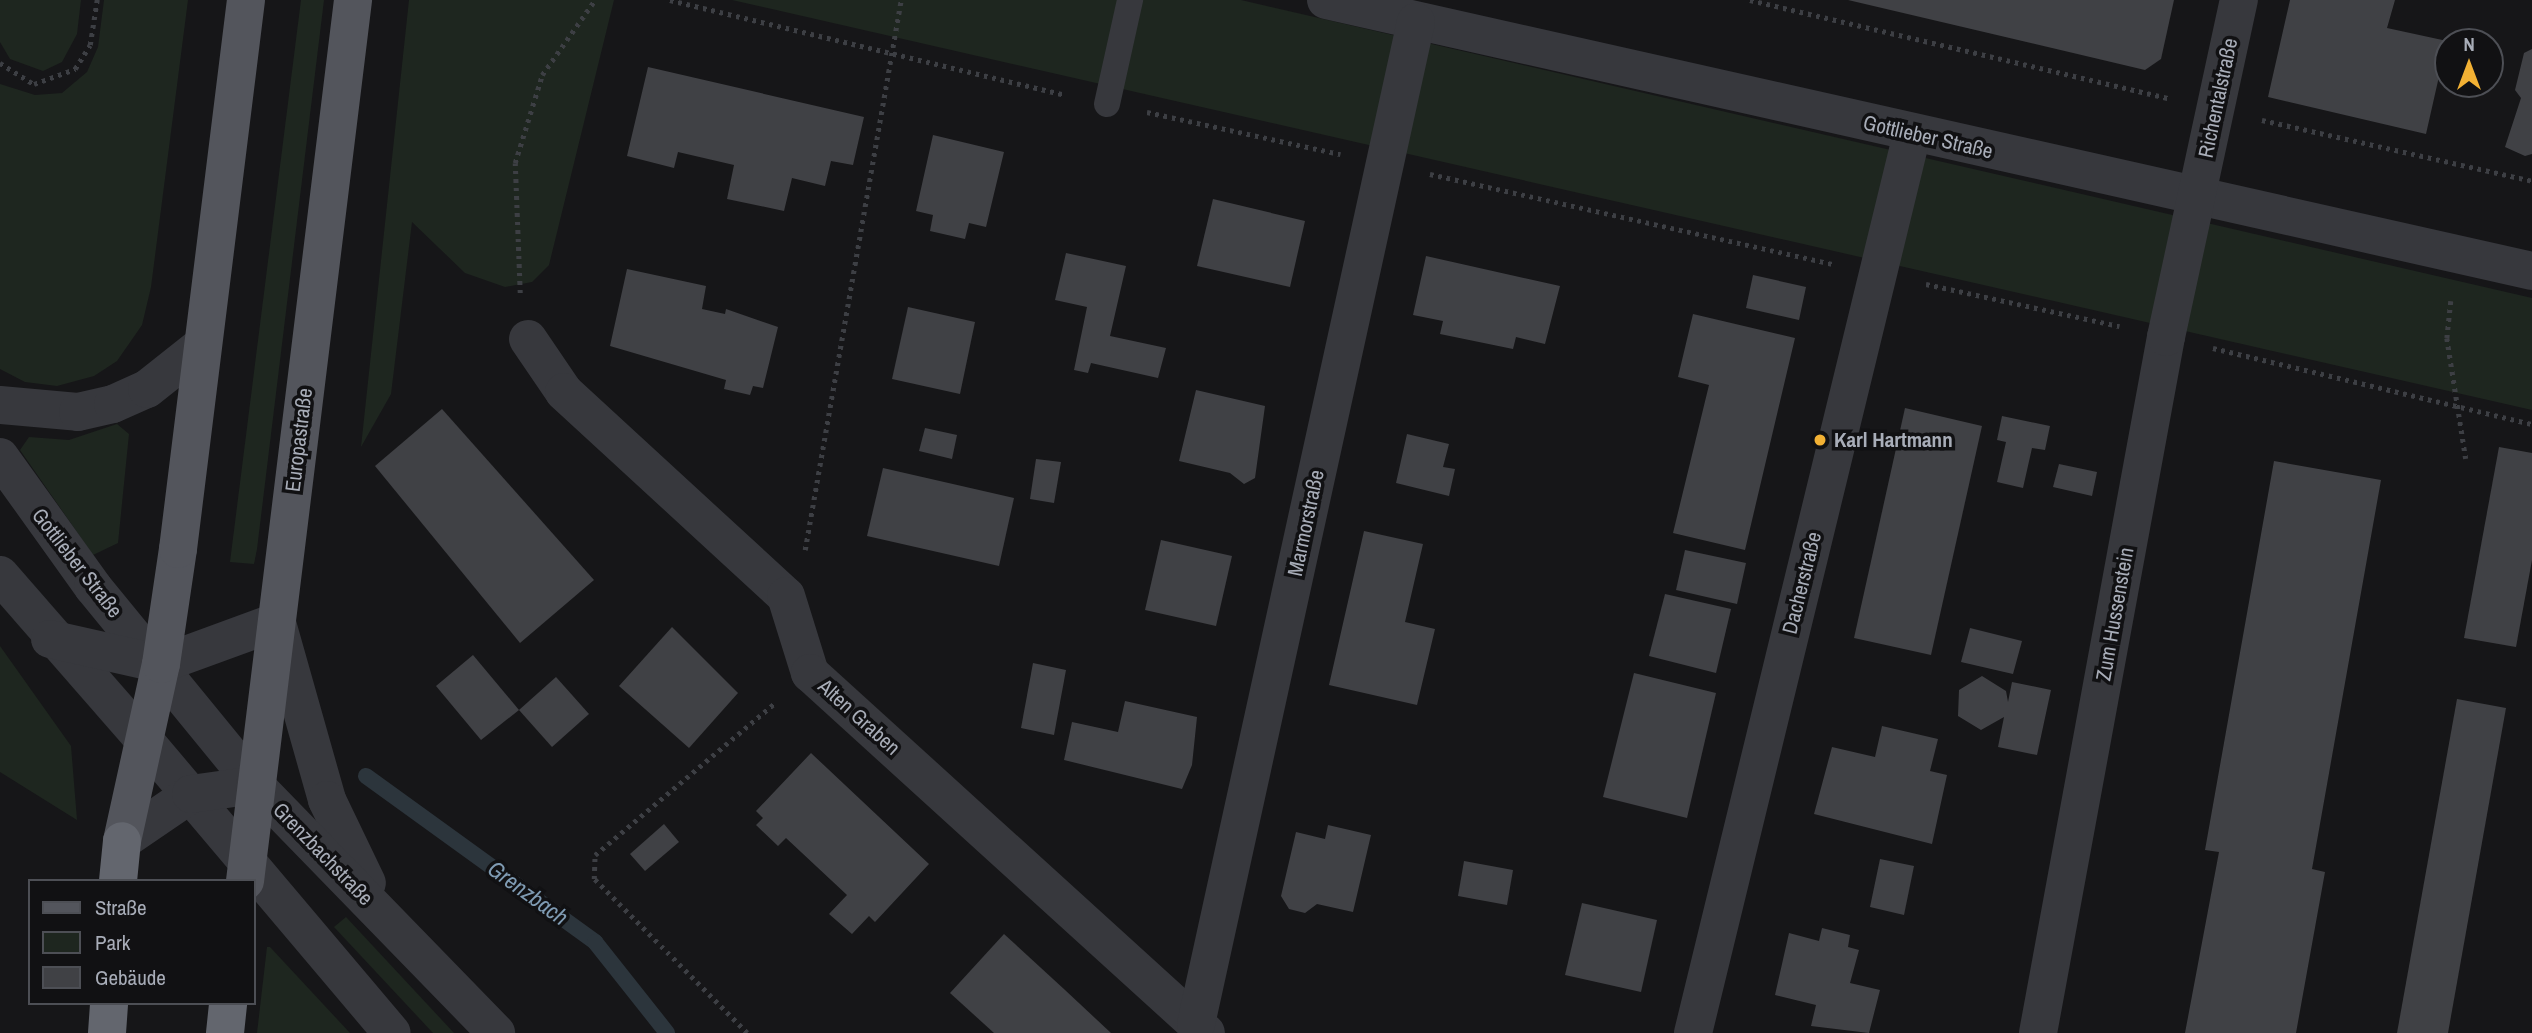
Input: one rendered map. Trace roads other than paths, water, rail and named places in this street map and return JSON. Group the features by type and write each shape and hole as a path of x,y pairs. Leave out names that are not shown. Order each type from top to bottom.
{"highway":[{"path":"118,879 122,841"},
{"path":"107,1033 109,1005"},
{"path":"225,1033 228,1005"}],"main road":[{"path":"122,841 161,664 246,0"},
{"name":"Europastraße","path":"246,872 353,0"}],"street":[{"name":"Gottlieber Straße","path":"1326,0 1416,22 1458,15 1912,134 2532,271"},
{"name":"Richentalstraße","path":"2196,196 2239,0"},
{"name":"Marmorstraße","path":"1201,1028 1416,22"},
{"name":"Dacherstraße","path":"1693,1033 1912,134"},
{"name":"Zum Hussenstein","path":"2038,1033 2166,337 2196,196"},
{"name":"Alten Graben","path":"528,339 564,392 786,596 810,673 1201,1028"},
{"path":"0,405 78,412 113,404 147,389 200,347"},
{"name":"Gottlieber Straße","path":"0,457 93,587 161,664"},
{"path":"0,575 50,639 191,794 246,872"},
{"path":"50,639 161,664 276,622 327,800 393,923"},
{"name":"Grenzbachstraße","path":"161,664 255,785 393,923 496,1033"},
{"path":"122,841 191,794 255,785"},
{"path":"256,883 391,1033"}],"lane":[{"path":"1107,104 1130,0"}],"waterway":[{"name":"Grenzbach","path":"366,776 595,942 667,1033"}],"place":[{"name":"Karl Hartmann","path":"1820,440"}]}
